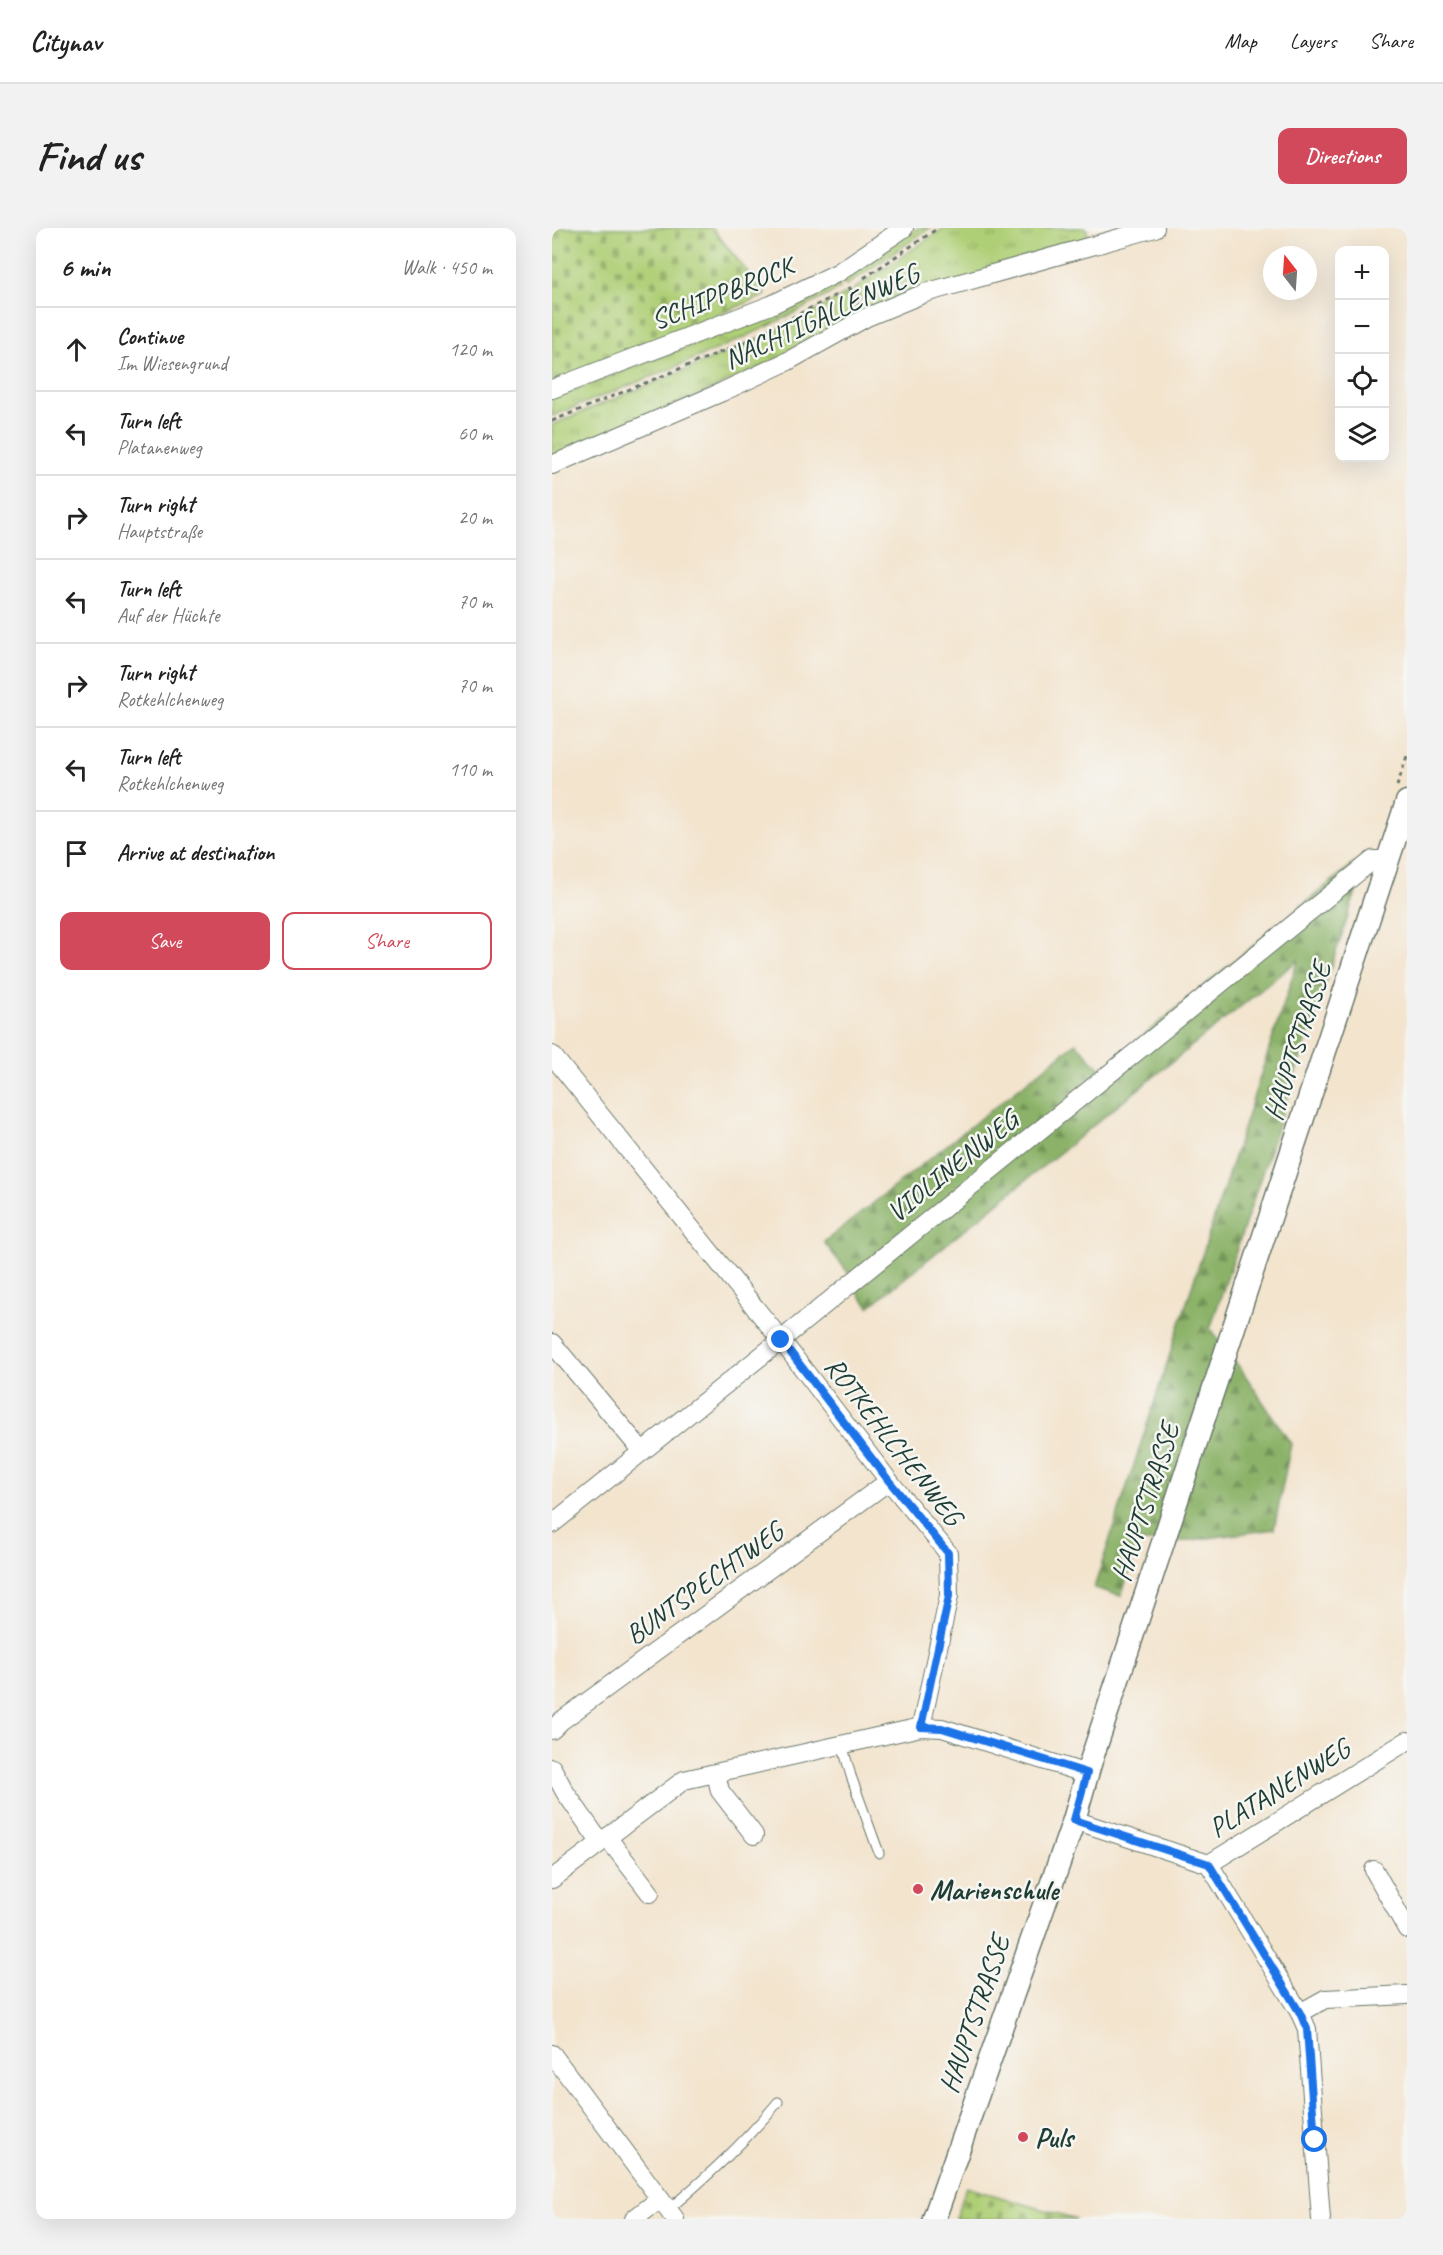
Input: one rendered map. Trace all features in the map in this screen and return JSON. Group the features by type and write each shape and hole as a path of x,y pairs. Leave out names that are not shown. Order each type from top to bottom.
{"street":[{"name":"SCHIPPBROCK","path":"552,389 771,305 839,272 904,228"},
{"name":"NACHTIGALLENWEG","path":"552,465 769,370 889,307 925,293 1155,228"},
{"name":"HAUPTSTRASSE","path":"934,2219 1074,1820 1087,1773 1407,802"},
{"name":"VIOLINENWEG","path":"552,1524 1373,860 1389,860"},
{"name":"ROTKEHLCHENWEG","path":"552,1055 781,1340 889,1481 948,1553 949,1596 921,1727"},
{"path":"552,1343 642,1451"},
{"name":"BUNTSPECHTWEG","path":"552,1730 561,1721 889,1481"},
{"path":"552,1879 684,1780 921,1727 942,1728 1087,1773"},
{"name":"PLATANENWEG","path":"1074,1820 1209,1864 1407,1741"},
{"path":"552,1768 565,1792 650,1893"},
{"path":"716,1773 720,1791 754,1835"},
{"path":"1209,1864 1300,2013 1307,2029 1321,2219"},
{"path":"1374,1870 1407,1929"},
{"path":"1300,2013 1325,1999 1407,1995"},
{"path":"552,2054 668,2209 634,2219"}],"lane":[{"path":"842,1744 879,1853"},
{"path":"668,2209 711,2174 746,2140 778,2102"}],"green space":[{"path":"552,228 712,228 766,295 552,383"},
{"path":"918,228 930,228 845,286 843,276 884,252"},
{"path":"944,228 1086,228 1089,239 866,311 854,289"},
{"path":"838,279 840,288 735,342 552,416 552,399 748,323"},
{"path":"849,292 861,314 794,352 552,461 552,425 740,347"},
{"path":"1370,850 1210,1329 1243,1372 1291,1444 1274,1529 1178,1542 1139,1542 1121,1596 1094,1588 1298,960 869,1307 859,1294 850,1275 824,1242 1076,1043 1101,1070"},
{"path":"966,2187 1076,2219 955,2219"}],"place":[{"name":"Marienschule","path":"918,1889"},
{"name":"Puls","path":"1023,2137"}],"route":[{"path":"781,1340 889,1481 948,1553 949,1596 921,1727 942,1728 1087,1773 1074,1820 1209,1864 1300,2013 1307,2029 1315,2140"}]}
